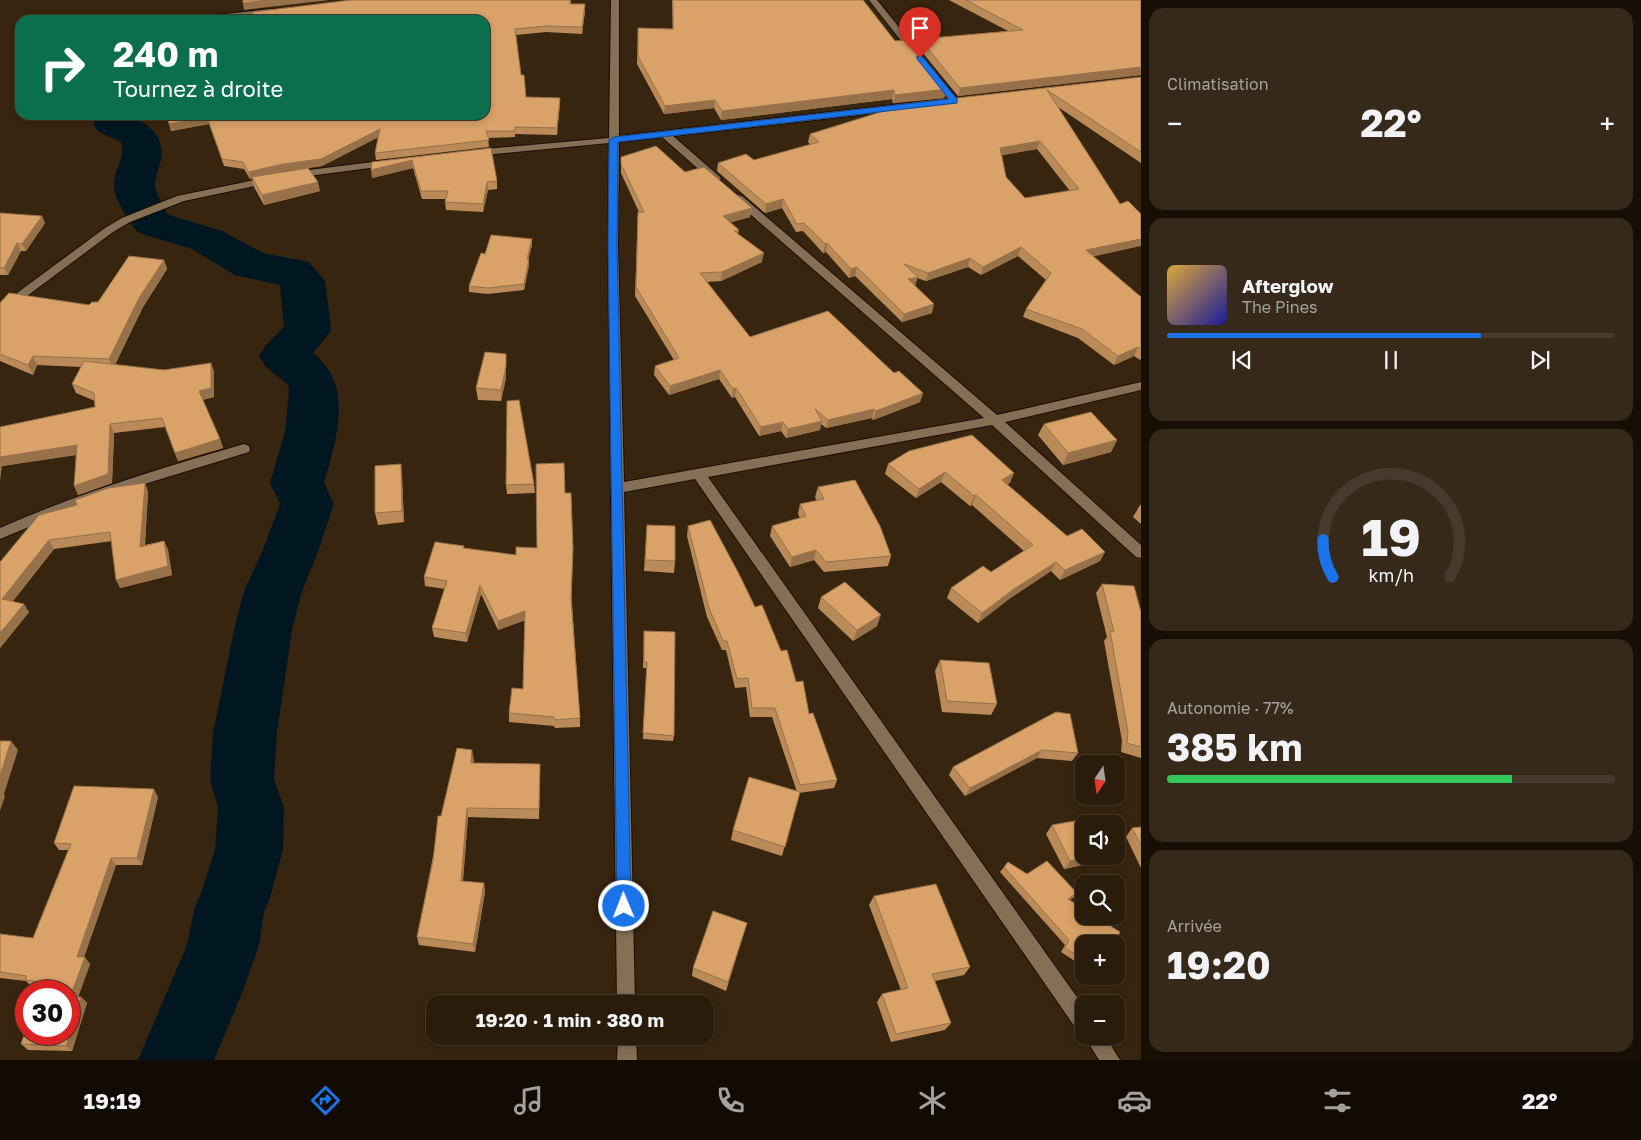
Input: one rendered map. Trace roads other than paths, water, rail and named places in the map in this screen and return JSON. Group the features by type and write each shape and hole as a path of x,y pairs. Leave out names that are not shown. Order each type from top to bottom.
{"street":[{"path":"615,0 613,245 626,995"},
{"path":"873,0 923,62"},
{"path":"240,15 280,10"},
{"path":"929,70 954,101"},
{"path":"467,154 614,140 925,104"},
{"path":"663,133 995,420 1141,553"},
{"path":"19,296 109,230 126,220 181,198 280,177 400,162"},
{"path":"618,488 995,420 1141,386"},
{"path":"0,534 52,511 137,480 244,449"},
{"path":"698,473 1075,1010"},
{"path":"627,1045 627,1060"},
{"path":"1099,1045 1110,1060"}],"waterway":[{"path":"112,120 112,124 125,128 140,139 142,154 134,185 147,218 154,224 207,240 251,265 293,272 302,281 307,331 283,356 306,373 314,390 311,432 297,483 307,504 290,552 273,591 263,630 245,733 242,779 251,808 249,849 235,898 229,910 223,945 206,991 176,1060"}]}
